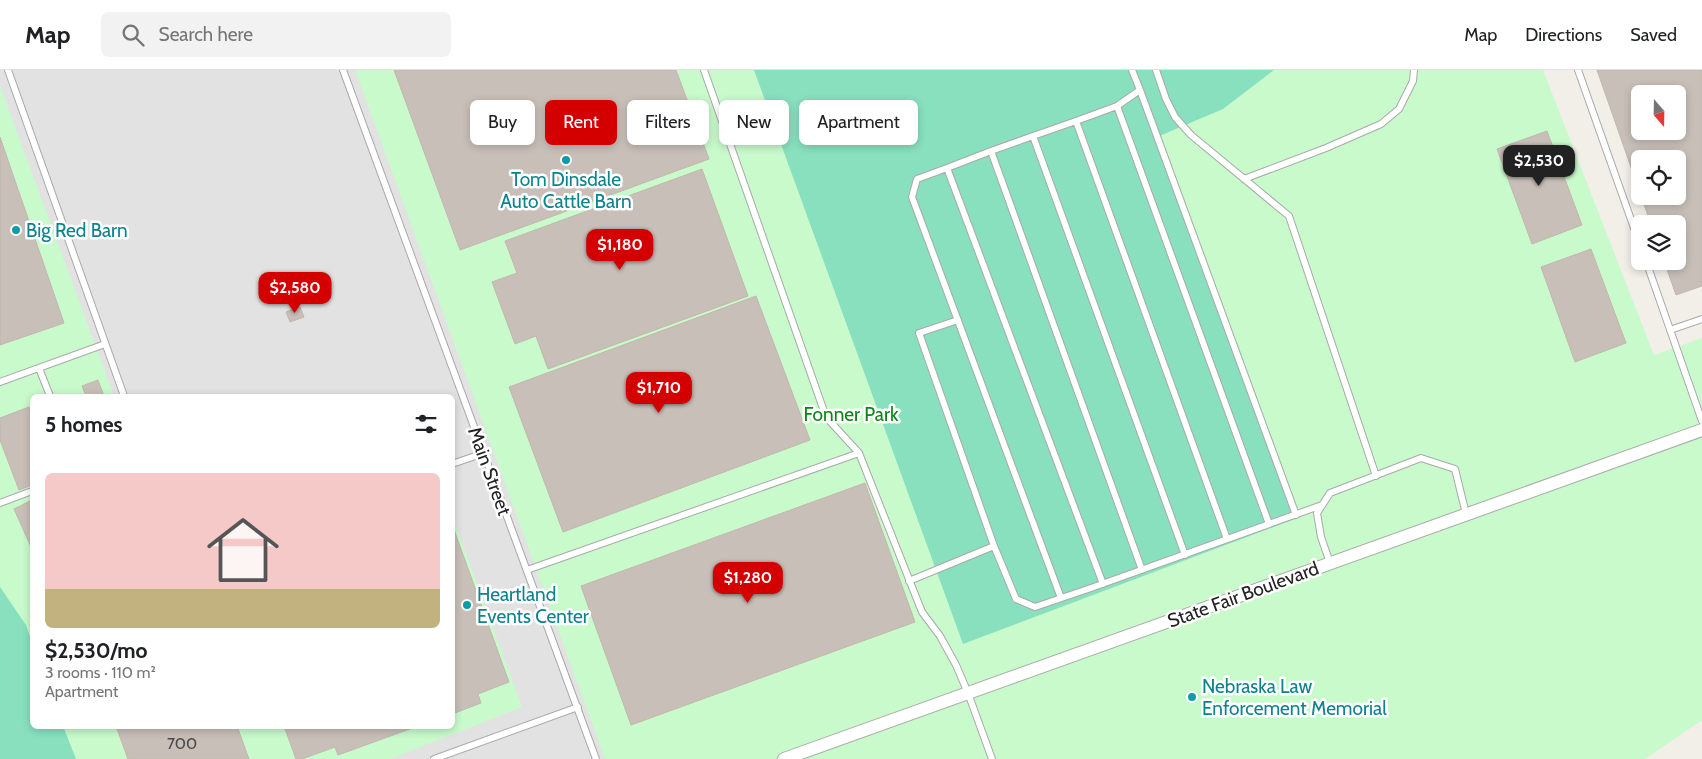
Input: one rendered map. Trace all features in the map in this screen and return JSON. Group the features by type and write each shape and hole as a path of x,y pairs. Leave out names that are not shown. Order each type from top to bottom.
{"street":[{"name":"State Fair Boulevard","path":"784,759 1702,430"}],"lane":[{"path":"8,70 123,394"},
{"name":"Main Street","path":"344,70 596,759"},
{"path":"704,70 826,417 860,454 922,612 940,636 956,665 992,759"},
{"path":"1132,70 1296,515"},
{"path":"1156,70 1166,99 1175,117 1191,135 1288,216 1376,476"},
{"path":"1244,179 1326,148 1381,124 1399,109 1413,81 1414,70"},
{"path":"1578,70 1631,220"},
{"path":"1061,598 912,197 917,179 1117,106 1140,90"},
{"path":"1117,106 1268,524"},
{"path":"1076,120 1227,539"},
{"path":"1033,136 1185,555"},
{"path":"991,152 1142,570"},
{"path":"947,168 1103,584"},
{"path":"1649,270 1702,421"},
{"path":"1670,330 1702,319"},
{"path":"958,320 919,333 994,546 1016,599 1035,606 1103,584 1322,505"},
{"path":"0,382 105,344"},
{"path":"39,368 49,394"},
{"path":"455,463 484,453"},
{"path":"527,570 860,454"},
{"path":"1330,563 1321,537 1317,513 1330,493 1421,458 1454,469 1466,514"},
{"path":"0,503 30,492"},
{"path":"910,581 994,546"},
{"path":"434,759 578,706"}],"green space":[{"name":"Fonner Park","path":"0,70 1543,70 1654,355 1702,338 1702,720 1645,759 0,759"},
{"path":"754,70 1274,70 1223,109 1157,137 1300,517 963,644 781,145 789,145 789,100 765,100"},
{"path":"0,587 26,625 30,637 30,729 64,729 76,759 0,759"}],"shaded area":[{"path":"0,70 355,70 605,759 390,759 522,707 455,523 455,394 113,394 0,86"}],"building":[{"name":"Tom Dinsdale Auto Cattle Barn","path":"394,70 676,70 687,100 627,100 627,145 704,145 709,159 460,250"},
{"path":"1597,70 1702,70 1702,286 1676,295 1667,270 1686,270 1686,215 1648,215 1644,205 1686,205 1686,150 1631,150 1631,167"},
{"path":"1547,131 1582,225 1532,244 1497,149"},
{"name":"Big Red Barn","path":"0,137 64,323 0,345"},
{"path":"702,169 748,296 548,369 536,336 515,344 492,282 517,273 505,241"},
{"path":"1591,249 1626,343 1575,362 1541,267"},
{"path":"756,296 810,440 563,532 509,387"},
{"path":"300,307 304,317 290,322 286,312"},
{"path":"98,380 103,394 85,394 82,386"},
{"path":"29,407 30,410 30,486 19,490 0,440 0,418"},
{"path":"865,483 915,622 631,725 581,586"},
{"path":"30,501 30,545 14,509"},
{"name":"Heartland Events Center","path":"455,533 509,682 478,694 481,703 455,713"},
{"path":"117,729 238,729 249,759 128,759"},
{"path":"285,729 410,729 338,755 335,747 302,759 296,759"}],"place":[{"name":"Tom Dinsdale Auto Cattle Barn","path":"566,160"},
{"name":"Big Red Barn","path":"16,230"},
{"name":"Heartland Events Center","path":"467,605"},
{"name":"Nebraska Law Enforcement Memorial","path":"1192,697"}]}
